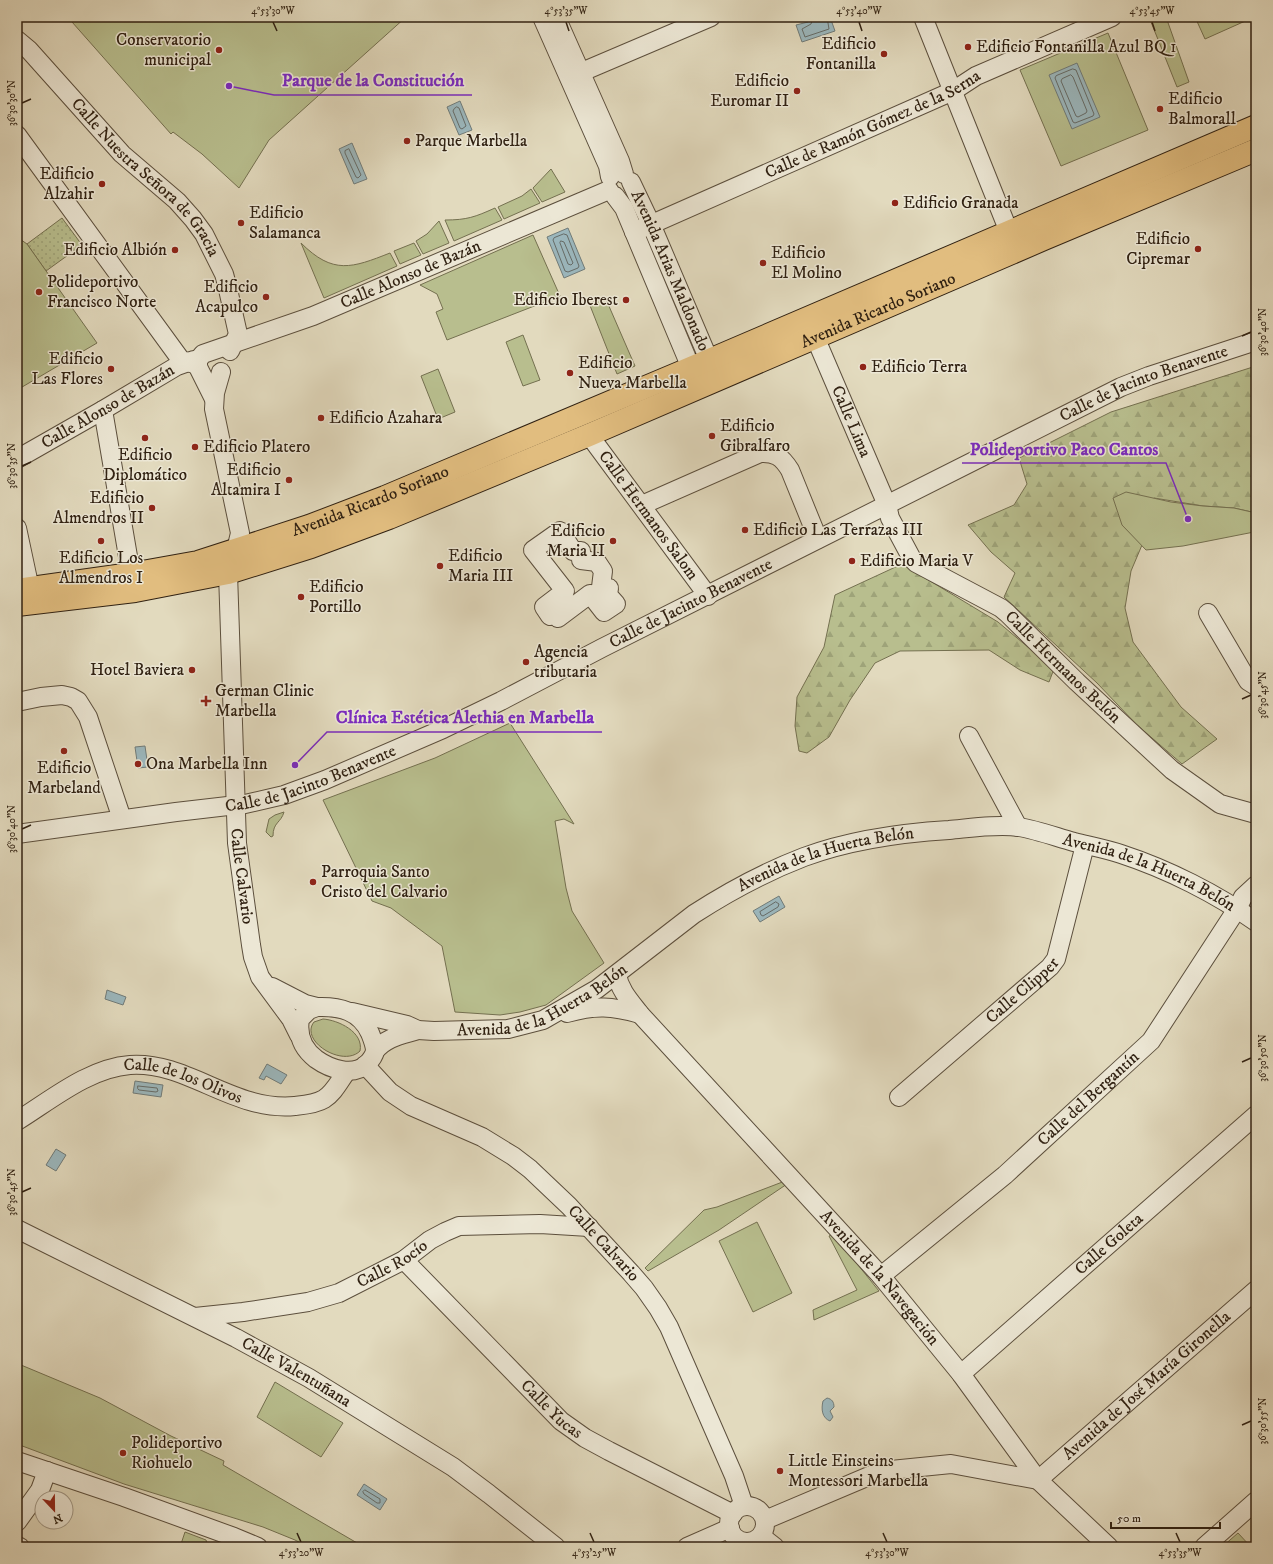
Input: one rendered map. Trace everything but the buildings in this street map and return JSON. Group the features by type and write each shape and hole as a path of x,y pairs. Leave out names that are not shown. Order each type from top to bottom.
{"main road":[{"name":"Avenida Ricardo Soriano","path":"21,595 198,562 309,526 385,497 700,366 1256,126"},
{"path":"1157,191 1204,162 1256,139"},
{"name":"Avenida Ricardo Soriano","path":"21,595 135,591 228,573 311,546 389,518 589,435 1256,150"},
{"name":"Avenida Ricardo Soriano","path":"500,472 524,452 690,381 700,366"},
{"path":"700,366 732,373"},
{"path":"198,562 212,564 228,573"}],"street":[{"name":"Avenida Arias Maldonado","path":"542,17 575,75"},
{"name":"Avenida Arias Maldonado","path":"556,17 608,166 618,184 651,224 700,366"},
{"path":"575,75 711,17"},
{"path":"923,17 1008,232"},
{"name":"Calle de Ramón Gómez de la Serna","path":"634,232 953,91 976,76 1112,17"},
{"name":"Calle Nuestra Señora de Gracia","path":"17,40 30,50 122,154 177,201 193,219 204,234 224,274 238,340"},
{"path":"17,135 206,376 212,377 222,368"},
{"name":"Avenida Arias Maldonado","path":"618,184 624,208 634,232 700,366"},
{"name":"Calle Alonso de Bazán","path":"17,459 103,410 238,340 313,316 618,184"},
{"name":"Calle Lima","path":"816,337 887,505"},
{"path":"228,573 240,533 215,414 214,399 222,368 238,340"},
{"name":"Calle de Jacinto Benavente","path":"17,834 236,805 284,796 443,729 501,701 602,648 1121,387 1149,376 1256,341"},
{"path":"194,362 214,399"},
{"path":"103,410 131,574"},
{"name":"Calle Hermanos Salom","path":"589,435 708,596"},
{"path":"642,505 760,453 769,452 784,460 790,470 818,540"},
{"name":"Calle Hermanos Belón","path":"887,505 890,518 908,553 916,563 1007,612 1077,682 1172,770 1220,804 1256,814"},
{"path":"17,528 21,595"},
{"path":"560,531 573,551 581,551 581,560 597,562 603,571 601,587 609,588 608,595 616,604 604,612 590,594 558,618 556,613 550,616 544,607 565,591 533,550 560,531"},
{"name":"Calle Calvario","path":"228,573 237,843 251,945 256,967 266,984 286,1011 299,1034"},
{"path":"1208,614 1248,681 1256,686"},
{"path":"17,702 41,697 62,695 78,701 88,717 122,819"},
{"path":"968,736 1018,827"},
{"name":"Avenida de la Huerta Belón","path":"370,1058 380,1043 418,1030 508,1029 543,1020 597,989 694,914 722,896 771,871 804,857 895,835 964,828 1018,827 1119,853 1141,861 1167,872 1237,909 1256,922"},
{"name":"Calle Clipper","path":"899,1097 1050,967 1056,959 1085,845"},
{"name":"Calle del Bergantín","path":"881,1276 1005,1175 1151,1040 1237,909 1243,897 1256,885"},
{"name":"Avenida de la Navegación","path":"617,975 624,993 640,1014 881,1276 961,1374 1038,1480 1109,1547"},
{"path":"266,984 305,1004 352,1012 360,1018 367,1027 372,1039 370,1058 354,1071 347,1071 332,1067 317,1059 305,1047 299,1034 300,1019 309,1010 317,1007"},
{"name":"Avenida de la Navegación","path":"543,1020 578,1010 601,1007 621,1008 640,1014"},
{"name":"Avenida de la Huerta Belón","path":"352,1012 407,1025 418,1030"},
{"name":"Calle Calvario","path":"370,1058 380,1083 411,1106 482,1137 513,1156 552,1189 589,1227 644,1288 669,1327 734,1476 736,1516"},
{"name":"Calle de los Olivos","path":"17,1121 96,1073 112,1068 130,1065 150,1065 166,1068 240,1099 258,1104 289,1107 304,1106 325,1099 347,1071"},
{"name":"Calle Goleta","path":"961,1374 1256,1114"},
{"name":"Calle Rocío","path":"195,1317 250,1311 308,1302 339,1293 404,1260 430,1240 459,1226 540,1224 589,1227"},
{"name":"Calle Valentuñana","path":"17,1229 195,1317 309,1378 453,1467 556,1547"},
{"name":"Calle Yucas","path":"404,1260 548,1409 567,1426 609,1452 736,1516"},
{"name":"Avenida de José María Gironella","path":"1038,1480 1256,1290"},
{"path":"17,1461 47,1471 230,1542 258,1547"},
{"path":"736,1516 736,1538 746,1542 756,1539 763,1528 880,1471 951,1464 1038,1480"},
{"path":"17,1522 40,1490 47,1471"},
{"path":"1204,1547 1256,1501"},
{"path":"687,1547 750,1506 759,1511 763,1528 775,1547"}],"green space":[{"path":"70,17 406,17 269,140 239,188 202,154 173,132 171,134 72,22 73,21"},
{"path":"1149,17 1166,17 1189,82 1177,87"},
{"path":"1195,17 1252,17 1252,18 1205,39"},
{"path":"1108,33 1148,130 1061,166 1020,70"},
{"path":"551,169 565,192 542,202 533,188"},
{"path":"531,189 540,203 504,219 498,207 522,196"},
{"path":"495,208 502,220 454,241 445,220 471,217"},
{"path":"62,218 82,245 46,271 27,244"},
{"path":"439,221 449,243 423,254 416,241 427,234"},
{"path":"533,235 560,296 447,340 436,312 443,309 437,294 420,285"},
{"name":"Polideportivo Francisco Norte","path":"17,237 27,244 97,343 17,390"},
{"path":"301,243 312,253 333,264 343,266 354,265 390,253 397,266 324,298"},
{"path":"414,243 421,255 400,264 394,251"},
{"path":"605,297 635,366 617,374 589,303"},
{"path":"523,335 540,380 523,386 506,342"},
{"path":"1256,366 1256,513 1234,508 1203,506 1154,498 1122,525 1142,545 1131,571 1125,608 1133,642 1181,707 1217,739 1182,764 1137,725 1097,683 1004,597 1015,573 991,552 968,525 1014,505 1027,484 1019,458 1111,412"},
{"path":"438,369 455,412 438,419 421,376"},
{"path":"1126,492 1171,502 1234,508 1256,513 1256,534 1254,532 1183,546 1146,550 1122,525 1113,498"},
{"path":"902,564 998,622 1054,669 1049,682 1020,670 989,650 900,651 875,663 850,700 829,737 807,753 799,751 795,726 797,697 824,647 835,595"},
{"path":"510,723 574,824 564,819 555,821 566,888 572,911 604,963 546,1005 520,1012 500,1015 455,1012 442,946 391,908 372,901 323,800 435,758"},
{"path":"284,812 283,816 274,828 273,836 271,837 266,832 269,819"},
{"path":"323,1019 336,1022 349,1028 358,1038 360,1051 353,1055 344,1056 325,1050 317,1044 312,1037 311,1029 314,1022"},
{"path":"785,1181 787,1184 719,1230 648,1271 645,1268 704,1210 717,1207"},
{"path":"757,1222 792,1293 753,1312 719,1241"},
{"path":"833,1234 879,1291 814,1320 813,1310 857,1290 829,1236"},
{"name":"Polideportivo Riohuelo","path":"17,1361 21,1365 100,1398 171,1436 224,1461 223,1465 364,1547 308,1547 263,1527 124,1484 17,1444"},
{"path":"275,1382 343,1423 321,1457 257,1417"},
{"path":"185,1532 206,1540 209,1547 180,1547"},
{"path":"1238,1533 1251,1547 1222,1547"}],"water":[{"path":"807,17 830,17 835,31 802,42 796,25 808,22"},
{"path":"1077,63 1100,117 1072,129 1049,75"},
{"path":"460,101 472,130 459,135 447,107"},
{"path":"352,143 367,179 354,184 339,149"},
{"path":"568,228 585,269 564,278 547,237"},
{"path":"145,746 148,767 138,768 135,747"},
{"path":"779,896 785,907 760,922 753,911"},
{"path":"107,990 126,997 123,1005 105,999"},
{"path":"267,1064 287,1075 281,1084 266,1076 264,1080 259,1078"},
{"path":"135,1081 163,1085 161,1097 133,1093"},
{"path":"56,1149 66,1155 56,1171 46,1165"},
{"path":"827,1398 833,1402 834,1405 830,1411 833,1417 830,1421 825,1418 822,1410 823,1401"},
{"path":"364,1484 387,1499 380,1510 357,1495"}],"place":[{"name":"Edificio Fontanilla Azul BQ 1","path":"968,47"},
{"name":"Conservatorio municipal","path":"219,50"},
{"name":"Edificio Fontanilla","path":"884,54"},
{"name":"Parque de la Constitución","path":"229,86"},
{"name":"Edificio Euromar II","path":"797,91"},
{"name":"Edificio Balmorall","path":"1160,109"},
{"name":"Parque Marbella","path":"407,141"},
{"name":"Edificio Alzahir","path":"102,184"},
{"name":"Edificio Granada","path":"895,203"},
{"name":"Edificio Salamanca","path":"241,223"},
{"name":"Edificio Cipremar","path":"1198,249"},
{"name":"Edificio Albión","path":"175,250"},
{"name":"Edificio El Molino","path":"763,263"},
{"name":"Polideportivo Francisco Norte","path":"39,292"},
{"name":"Edificio Acapulco","path":"266,297"},
{"name":"Edificio Iberest","path":"626,300"},
{"name":"Edificio Terra","path":"863,367"},
{"name":"Edificio Las Flores","path":"111,369"},
{"name":"Edificio Nueva Marbella","path":"570,373"},
{"name":"Edificio Azahara","path":"321,418"},
{"name":"Edificio Gibralfaro","path":"712,436"},
{"name":"Edificio Diplomático","path":"145,438"},
{"name":"Edificio Platero","path":"195,447"},
{"name":"Edificio Altamira I","path":"289,480"},
{"name":"Edificio Almendros II","path":"152,508"},
{"name":"Polideportivo Paco Cantos","path":"1188,519"},
{"name":"Edificio Las Terrazas III","path":"745,530"},
{"name":"Edificio Los Almendros I","path":"101,541"},
{"name":"Edificio Maria II","path":"613,541"},
{"name":"Edificio Maria V","path":"852,561"},
{"name":"Edificio Maria III","path":"440,566"},
{"name":"Edificio Portillo","path":"301,597"},
{"name":"Agencia tributaria","path":"526,662"},
{"name":"Hotel Baviera","path":"192,670"},
{"name":"German Clinic Marbella","path":"206,701"},
{"name":"Edificio Marbeland","path":"64,751"},
{"name":"Ona Marbella Inn","path":"138,764"},
{"name":"Clínica Estética Alethia en Marbella","path":"295,765"},
{"name":"Parroquia Santo Cristo del Calvario","path":"313,882"},
{"name":"Polideportivo Riohuelo","path":"123,1453"},
{"name":"Little Einsteins Montessori Marbella","path":"780,1471"}]}
